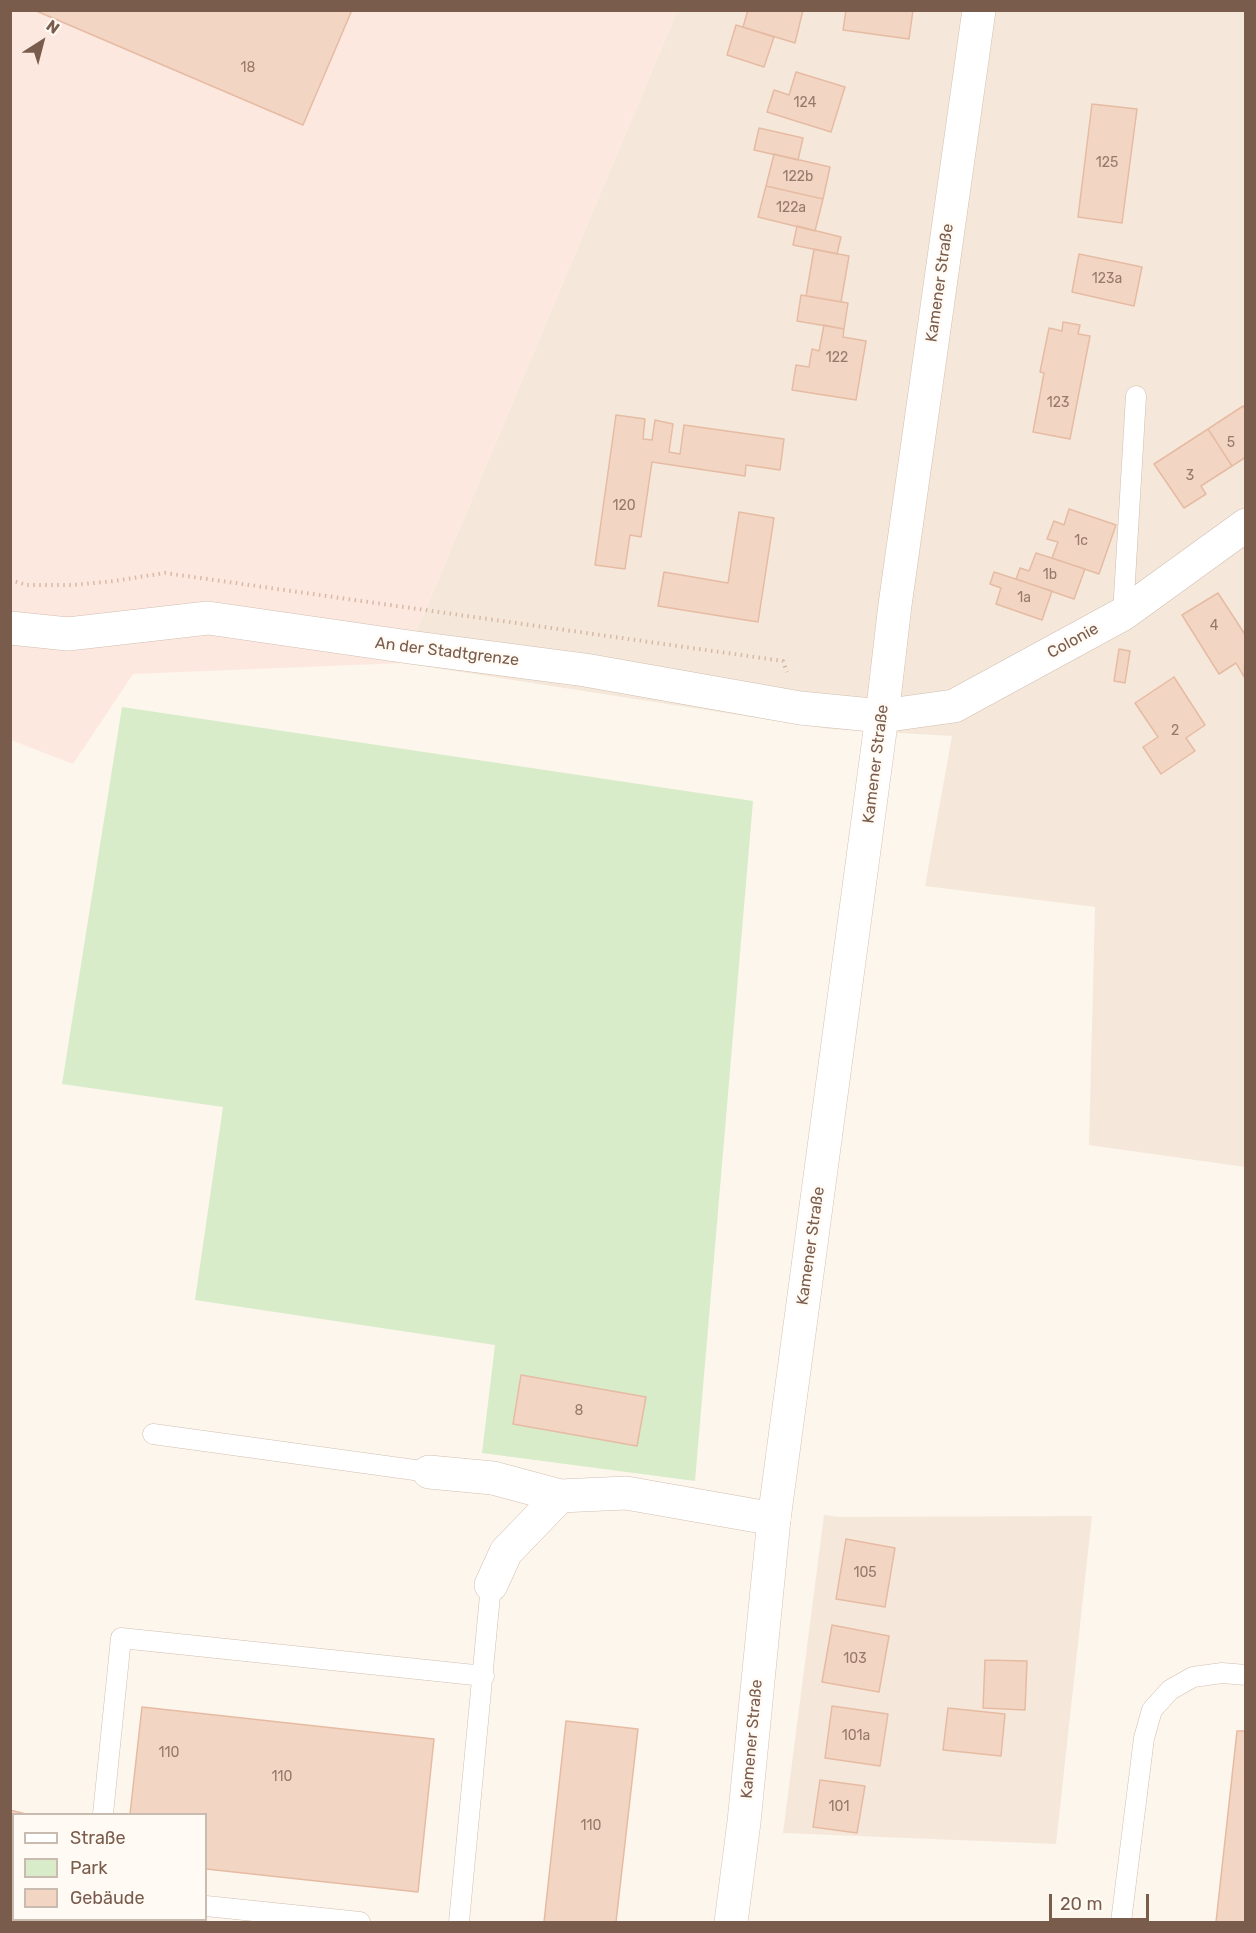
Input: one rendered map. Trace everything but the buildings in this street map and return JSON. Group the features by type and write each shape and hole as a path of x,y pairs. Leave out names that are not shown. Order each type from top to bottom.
{"main road":[{"name":"Kamener Straße","path":"730,1923 744,1822 774,1519 898,583 979,10"},
{"name":"Colonie","path":"882,716 954,706 1124,614 1245,525"},
{"name":"An der Stadtgrenze","path":"10,628 68,633 208,618 585,669 800,708 882,716"},
{"path":"429,1472 493,1478 560,1496 626,1493 774,1519"},
{"path":"491,1585 506,1552 560,1496"}],"lane":[{"path":"1124,614 1136,396"},
{"path":"153,1434 429,1472"},
{"path":"459,1923 491,1585"},
{"path":"103,1813 121,1638 484,1676"},
{"path":"1121,1923 1144,1738 1152,1710 1170,1690 1193,1677 1222,1673 1245,1675"},
{"path":"207,1906 360,1923"}],"shaded area":[{"path":"10,11 677,11 403,663 133,674 73,764 11,740"},
{"path":"677,11 1245,11 1245,1167 1089,1145 1095,907 925,886 952,736 829,729 403,663"},
{"path":"824,1515 839,1517 1092,1516 1056,1844 783,1833"}],"green space":[{"path":"122,707 753,801 695,1481 482,1453 495,1345 195,1300 223,1107 62,1084"}]}
